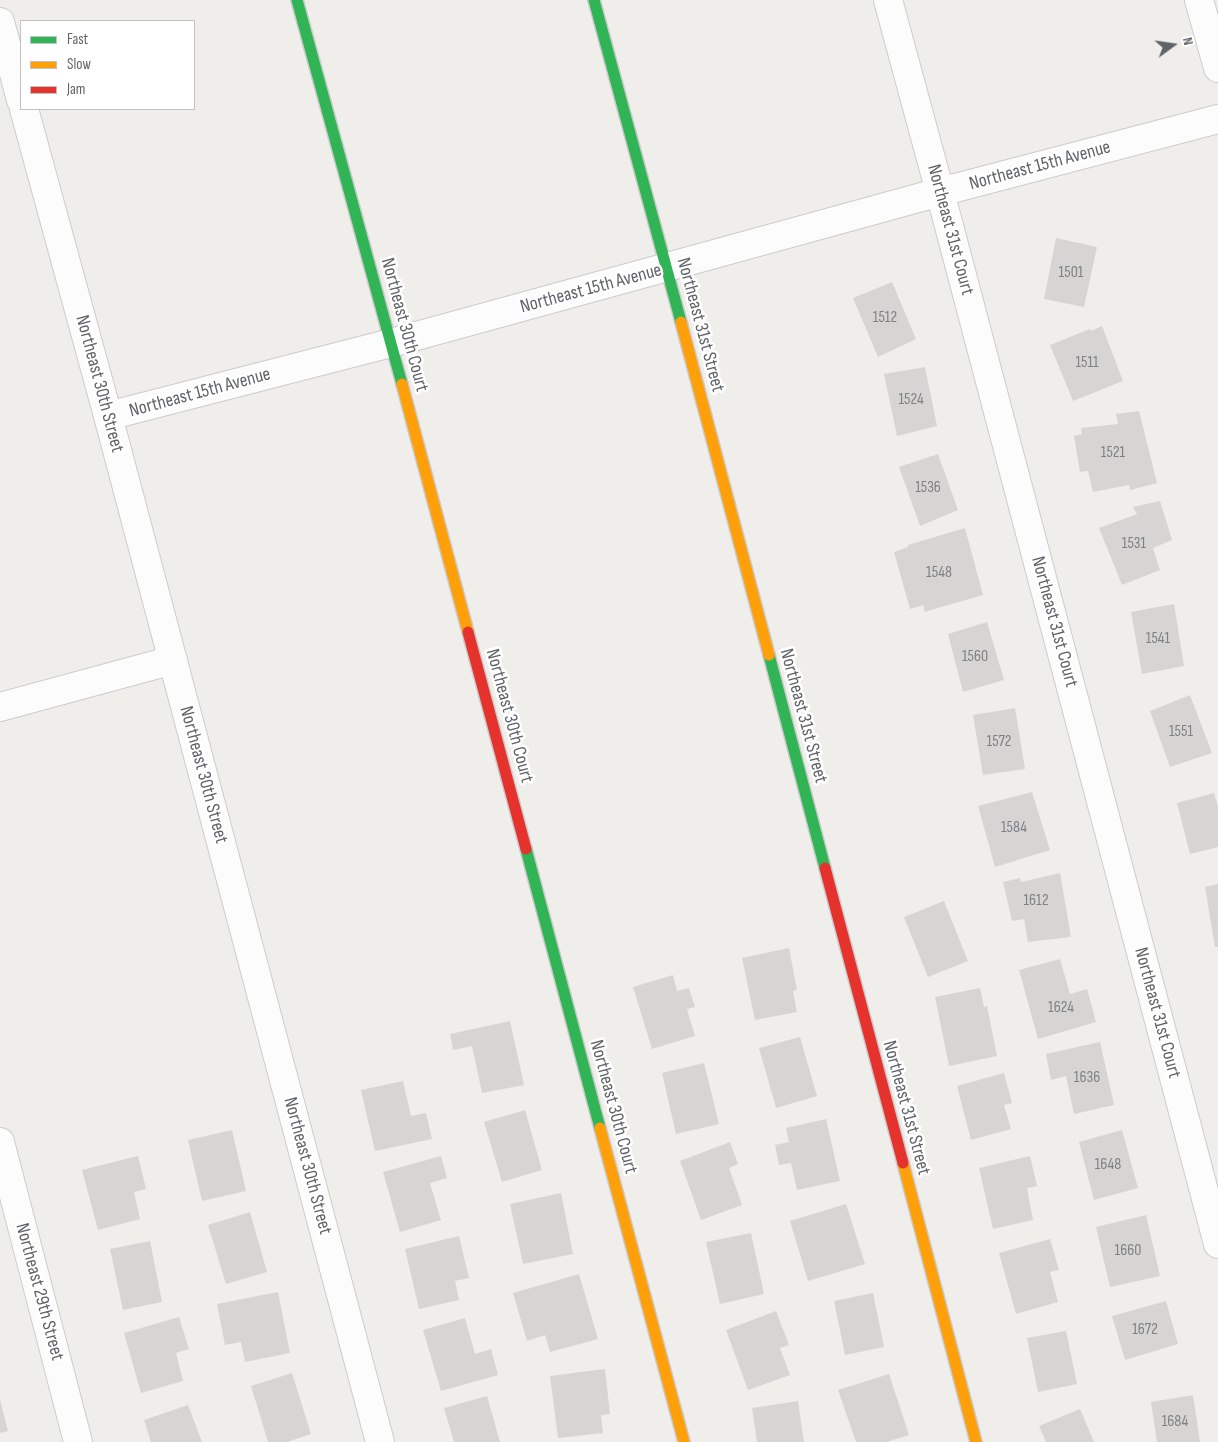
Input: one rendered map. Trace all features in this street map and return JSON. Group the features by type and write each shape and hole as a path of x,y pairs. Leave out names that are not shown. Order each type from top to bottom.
{"street":[{"name":"Northeast 30th Court","path":"297,0 391,343 684,1442"},
{"name":"Northeast 31st Street","path":"594,0 667,268 976,1442"},
{"name":"Northeast 31st Court","path":"888,0 1218,1244"},
{"path":"1199,0 1218,68"},
{"path":"0,22 20,96"},
{"name":"Northeast 30th Street","path":"24,110 108,416 380,1442"},
{"name":"Northeast 15th Avenue","path":"108,416 391,343 940,192 1218,119"},
{"path":"0,707 173,660"},
{"name":"Northeast 29th Street","path":"0,1142 78,1442"}],"building":[{"path":"1056,238 1097,247 1084,307 1044,299"},
{"path":"892,282 916,339 878,357 853,298"},
{"path":"1102,326 1123,381 1073,401 1050,345"},
{"path":"925,367 937,426 897,436 884,374"},
{"path":"1139,411 1157,483 1130,490 1129,485 1093,492 1088,471 1080,472 1074,436 1082,434 1081,428 1118,424 1116,414"},
{"path":"938,454 958,510 920,526 899,467"},
{"path":"1160,501 1172,540 1153,548 1160,570 1122,585 1099,528 1137,514 1133,507"},
{"path":"965,528 983,595 924,612 924,605 910,609 894,552 908,547 908,545"},
{"path":"1174,604 1184,666 1142,674 1131,612"},
{"path":"987,622 1004,680 963,692 948,634"},
{"path":"1190,695 1212,753 1170,767 1150,711"},
{"path":"1015,708 1025,769 983,775 973,715"},
{"path":"1032,792 1050,850 995,867 978,806"},
{"path":"1214,793 1218,807 1218,847 1190,854 1177,803"},
{"path":"1060,873 1071,937 1028,942 1024,919 1012,921 1003,882 1020,878 1021,882"},
{"path":"1218,884 1218,947 1215,947 1205,887"},
{"path":"944,901 968,961 928,977 904,917"},
{"path":"789,948 797,990 793,991 797,1012 755,1020 742,958"},
{"path":"1060,959 1070,994 1087,989 1096,1022 1038,1039 1019,970"},
{"path":"673,975 677,991 689,988 695,1007 687,1009 695,1036 652,1049 633,987"},
{"path":"980,988 984,1007 987,1006 997,1056 949,1066 935,997"},
{"path":"510,1021 524,1085 482,1093 472,1046 453,1050 450,1034"},
{"path":"800,1037 817,1096 776,1108 759,1048"},
{"path":"1100,1042 1114,1105 1074,1114 1066,1076 1051,1080 1046,1054"},
{"path":"704,1063 719,1124 676,1134 662,1073"},
{"path":"1004,1073 1012,1103 1004,1105 1011,1129 971,1140 957,1086"},
{"path":"403,1081 411,1116 426,1113 432,1139 375,1151 361,1090"},
{"path":"525,1110 542,1170 502,1182 484,1122"},
{"path":"826,1119 840,1181 797,1190 791,1163 779,1165 775,1145 789,1142 786,1128"},
{"path":"232,1130 246,1191 202,1201 188,1140"},
{"path":"1122,1130 1138,1188 1094,1200 1079,1142"},
{"path":"730,1142 738,1164 729,1168 742,1205 701,1220 680,1161"},
{"path":"138,1156 146,1189 134,1192 140,1219 98,1230 82,1170"},
{"path":"441,1156 447,1178 430,1183 441,1220 400,1232 383,1172"},
{"path":"1030,1156 1037,1186 1027,1188 1033,1220 993,1229 979,1168"},
{"path":"561,1193 573,1254 523,1264 510,1204"},
{"path":"846,1204 865,1264 808,1281 790,1221"},
{"path":"250,1212 267,1272 226,1284 208,1225"},
{"path":"1146,1215 1160,1276 1110,1287 1096,1227"},
{"path":"751,1233 764,1294 720,1304 706,1242"},
{"path":"459,1236 469,1278 455,1281 459,1300 419,1309 405,1249"},
{"path":"1050,1239 1059,1270 1050,1272 1058,1302 1016,1314 999,1253"},
{"path":"150,1241 162,1302 123,1310 110,1249"},
{"path":"579,1274 598,1339 550,1352 545,1335 527,1341 513,1293"},
{"path":"278,1292 290,1353 245,1362 241,1342 225,1345 217,1304"},
{"path":"873,1293 884,1347 845,1355 834,1301"},
{"path":"1166,1301 1178,1344 1125,1360 1112,1316"},
{"path":"776,1311 789,1345 780,1348 790,1375 748,1390 726,1330"},
{"path":"179,1317 189,1349 176,1353 183,1381 141,1393 124,1333"},
{"path":"465,1318 475,1354 491,1349 498,1375 441,1391 423,1330"},
{"path":"1066,1331 1077,1384 1038,1392 1027,1338"},
{"path":"605,1369 610,1414 601,1415 603,1433 558,1438 550,1376"},
{"path":"292,1373 311,1434 287,1442 268,1442 251,1386"},
{"path":"889,1374 909,1435 886,1442 856,1442 838,1390"},
{"path":"1193,1395 1200,1442 1157,1442 1151,1402"},
{"path":"487,1396 500,1442 454,1442 444,1408"},
{"path":"0,1400 8,1431 0,1433"},
{"path":"798,1401 804,1442 757,1442 752,1408"},
{"path":"188,1405 202,1442 151,1442 144,1420"},
{"path":"1080,1409 1094,1442 1046,1442 1039,1426"}],"traffic: fast":[{"path":"297,0 402,384"},
{"path":"594,0 681,322"},
{"path":"769,655 825,868"},
{"path":"526,849 600,1128"}],"traffic: slow":[{"path":"681,322 769,655"},
{"path":"402,384 468,632"},
{"path":"600,1128 684,1442"},
{"path":"903,1163 976,1442"}],"traffic: jam":[{"path":"468,632 526,849"},
{"path":"825,868 903,1163"}]}
